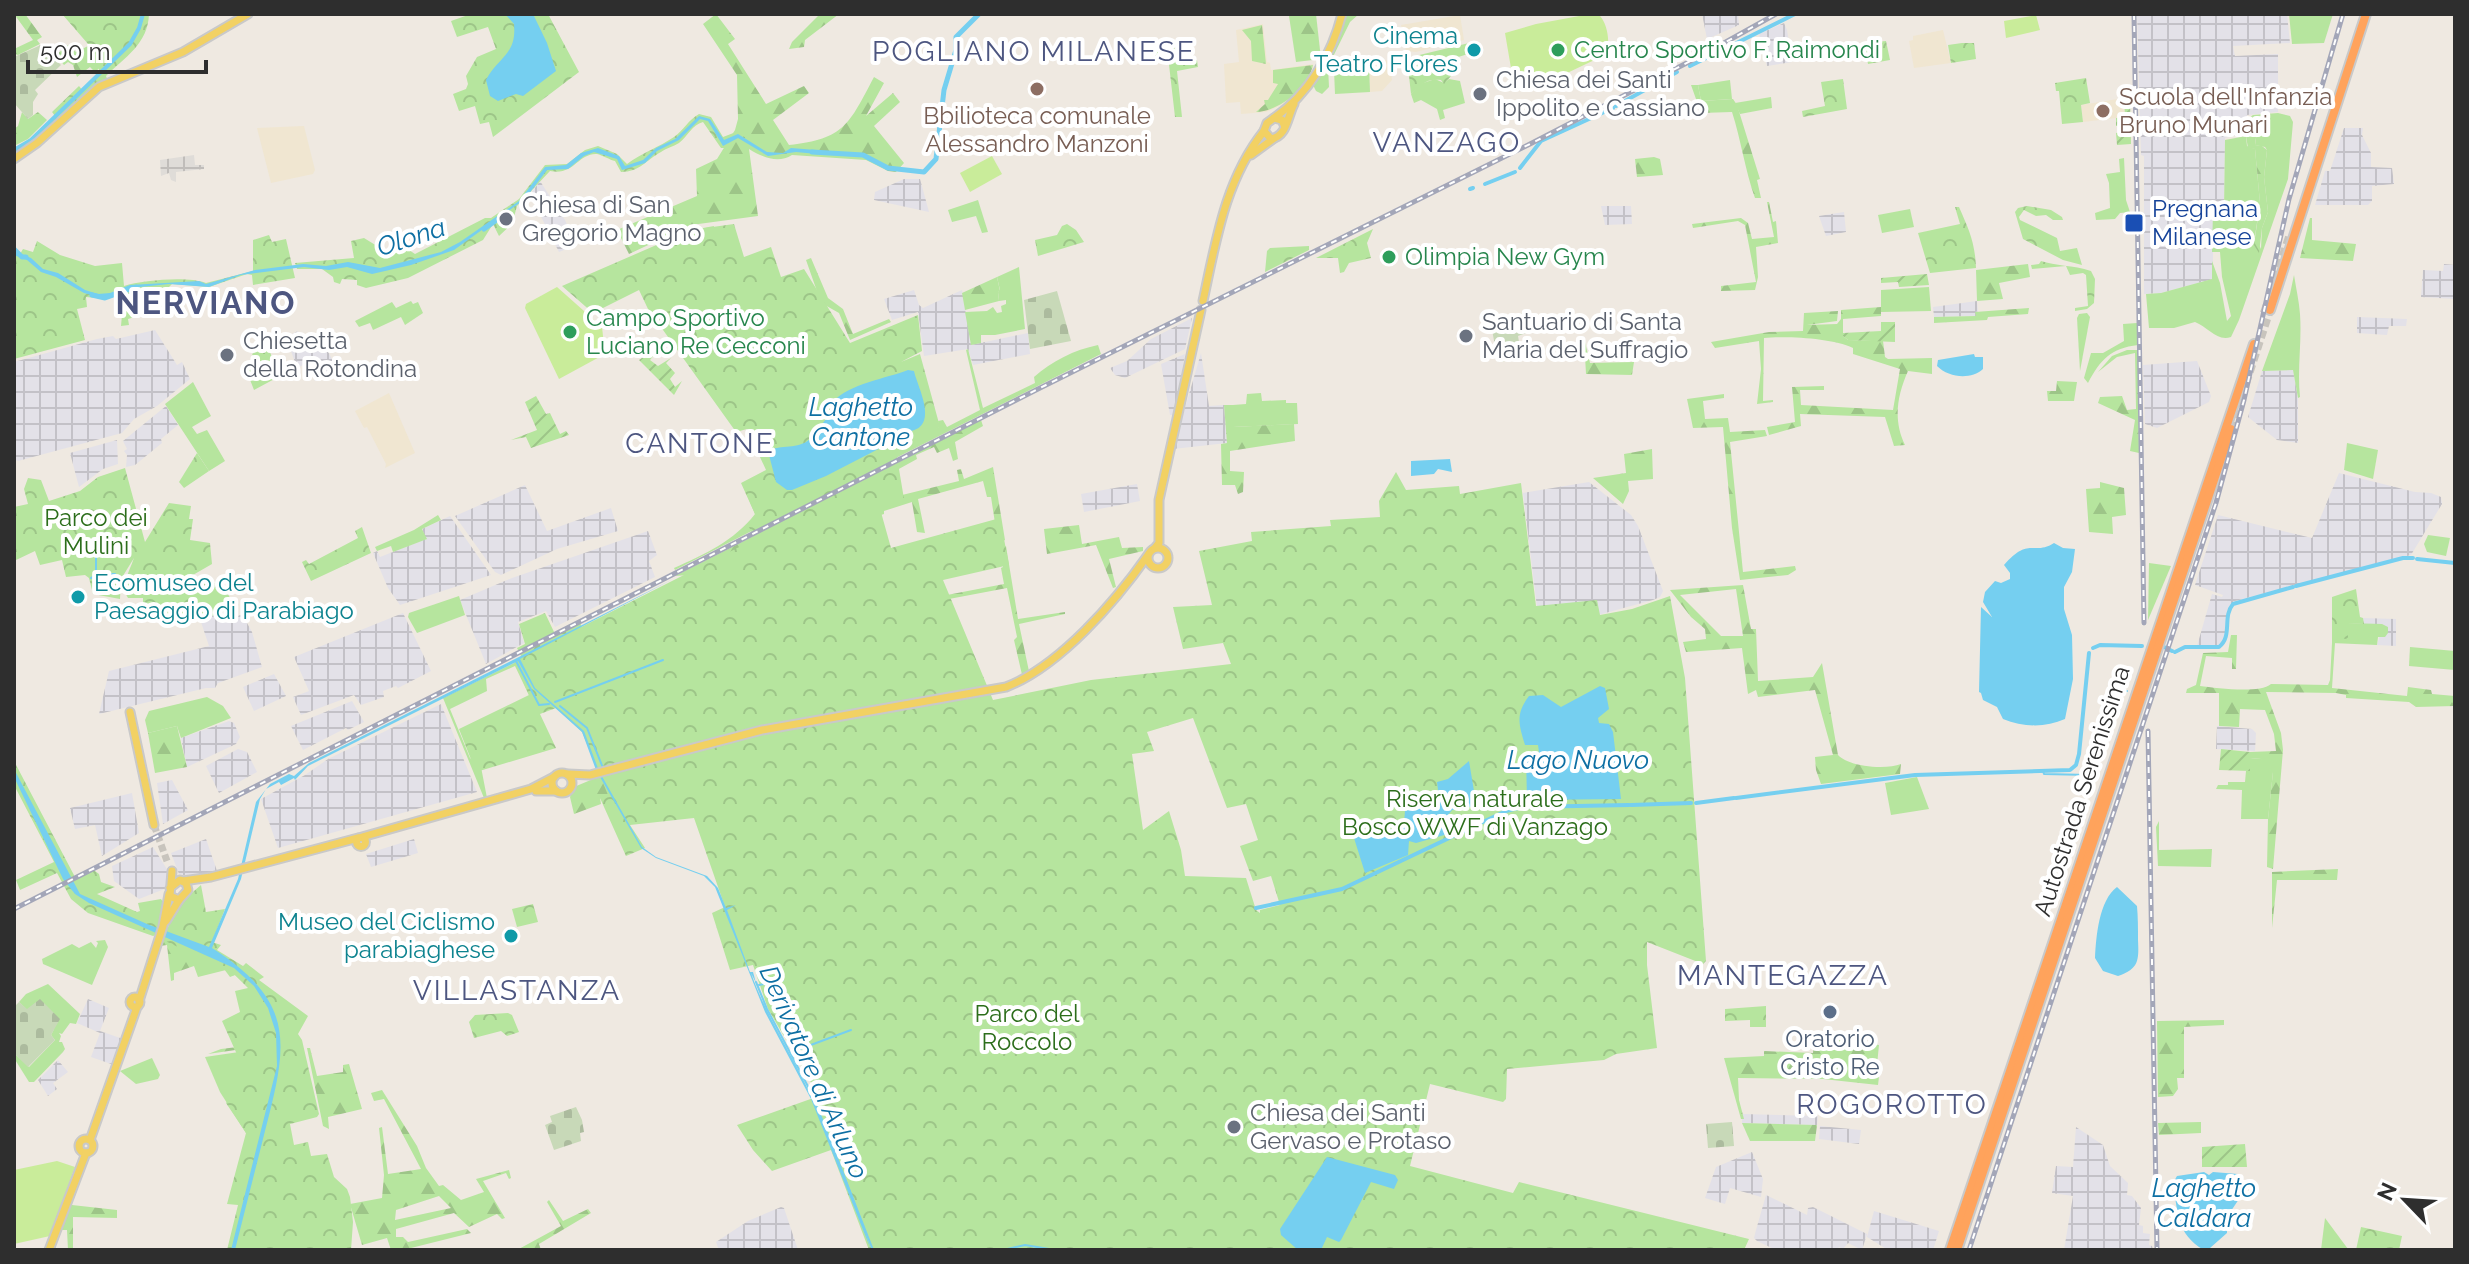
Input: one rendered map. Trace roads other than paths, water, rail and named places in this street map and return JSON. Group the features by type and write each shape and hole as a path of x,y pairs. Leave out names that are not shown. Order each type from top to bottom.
{"highway":[{"path":"2290,234 2363,14"},
{"path":"2270,310 2363,14"},
{"name":"Autostrada Serenissima","path":"1950,1250 2254,344"},
{"name":"Autostrada Serenissima","path":"1957,1250 2231,429"}],"main road":[{"path":"1231,187 1249,157 1259,147 1282,134 1301,94 1323,64 1342,14"},
{"path":"14,158 99,87 183,52 247,15"},
{"path":"413,822 540,790 564,793 596,774 762,730 1006,687 1038,672 1056,658 1130,580 1159,543 1159,500 1231,187 1242,161 1267,123 1301,94"},
{"path":"1274,118 1282,120 1285,127"},
{"path":"1264,131 1268,138 1274,139"},
{"path":"1130,580 1152,567 1165,565 1167,554 1158,527"},
{"path":"1155,548 1167,554"},
{"path":"1148,555 1148,563 1152,567"},
{"path":"133,712 154,825"},
{"path":"169,891 177,881 211,877 338,843 361,841 379,832 527,791 560,773 596,774"},
{"path":"568,774 572,780 571,788"},
{"path":"554,777 552,784 556,791"},
{"path":"167,861 188,887 186,893"},
{"path":"49,1250 83,1152 80,1142 88,1139 162,930 172,871"},
{"path":"162,930 179,900 211,877"},
{"path":"169,891 172,899 179,900"}],"water":[{"path":"505,14 533,14 556,71 523,96 516,94 498,101 490,96 486,80 513,43 514,24"},
{"path":"699,116 710,119 724,140 738,134 767,152 783,153 791,148 816,150 817,154 796,152 768,156 738,138 723,146 708,121 700,119 679,140 657,151 645,163 622,170 617,159 594,152 568,169 547,170 525,199 454,250 372,274 347,267 329,270 304,267 241,275 209,287 169,284 140,287 102,298 84,293 41,272 27,260 14,255 14,251 31,258 43,269 58,273 85,290 98,294 130,285 199,281 206,284 255,270 303,264 326,266 348,262 380,268 441,252 460,242 519,201 545,167 566,165 581,153 598,148 619,156 625,166 643,160 656,148 675,139"},
{"path":"1974,354 1975,357 1983,357 1983,369 1972,375 1954,375 1937,366 1938,360"},
{"name":"Laghetto Cantone","path":"908,370 914,371 923,398 925,417 922,425 902,432 890,443 826,476 792,490 776,482 768,451 800,445 810,439 827,417 833,402 848,391"},
{"path":"1450,459 1452,472 1438,469 1434,474 1411,476 1411,461"},
{"path":"2054,543 2075,549 2072,572 2064,587 2064,609 2072,635 2073,679 2065,719 2042,725 2018,724 2003,719 1997,707 1983,700 1979,692 1981,607 1992,617 1983,602 1985,592 1995,581 2001,583 2010,579 2004,565 2013,556 2026,549"},
{"path":"673,579 520,659 535,688 584,731 599,771 642,847 656,857 707,876 718,888 726,908 736,905 727,910 750,972 753,972 765,1006 821,1118 852,1193 871,1250 811,1099 765,1012 715,887 704,876 656,858 641,848 596,770 582,732 534,689 518,661 308,766 295,780 281,785 279,782 266,789 289,774 294,776 309,763"},
{"name":"Lago Nuovo","path":"1600,686 1605,688 1609,709 1598,718 1599,723 1609,724 1613,732 1621,799 1527,800 1526,755 1539,752 1538,745 1525,745 1523,738 1520,720 1525,702 1529,696 1543,695 1561,707"},
{"path":"1469,761 1475,797 1481,805 1452,810 1448,815 1455,832 1416,843 1409,841 1408,855 1365,873 1354,838 1404,823 1405,811 1439,798 1437,782 1448,779"},
{"path":"14,769 80,894 209,947 238,879 256,802 266,790 260,799 241,879 212,948 259,987 272,1006 279,1027 280,1049 273,1100 235,1250 231,1250 277,1066 276,1033 268,1008 254,986 234,968 75,894 63,879 14,777"},
{"path":"2117,887 2137,906 2138,947 2134,967 2118,976 2103,971 2095,958 2102,910"},
{"path":"1327,1157 1395,1175 1398,1180 1394,1189 1371,1182 1339,1242 1327,1237 1321,1250 1298,1250 1281,1235 1280,1229"},
{"name":"Laghetto Caldara","path":"2204,1172 2209,1175 2213,1172 2238,1174 2243,1193 2227,1217 2227,1233 2204,1250 2183,1229 2173,1183 2177,1176"}],"waterway":[{"path":"14,150 31,140 130,44 143,14"},
{"name":"Olona","path":"812,152 863,155 888,168 924,172 936,159 944,90 956,50 956,37 979,14"},
{"path":"1690,66 1795,14"},
{"path":"1616,106 1677,72"},
{"path":"1520,168 1541,141 1613,108"},
{"path":"1485,184 1515,172"},
{"name":"Olona","path":"484,229 505,214"},
{"name":"Olona","path":"14,249 26,257"},
{"name":"Olona","path":"92,295 105,298 136,287"},
{"path":"96,550 96,570"},
{"path":"2296,586 2413,558"},
{"path":"2417,559 2455,563"},
{"path":"91,578 99,574 115,574"},
{"path":"2175,652 2185,647 2219,647 2226,637 2228,615 2233,604 2293,587"},
{"path":"2093,648 2100,645 2142,646"},
{"path":"2164,647 2172,651"},
{"path":"1736,798 1915,775 2070,770 2076,765 2079,754 2089,653"},
{"path":"555,702 663,660"},
{"path":"516,661 539,705 549,704"},
{"path":"2109,692 2127,691"},
{"path":"2093,775 2102,706 2107,694"},
{"path":"560,706 587,728 603,768"},
{"path":"2043,771 2044,774 2089,775"},
{"path":"1696,803 1734,798"},
{"path":"1631,805 1691,803"},
{"path":"1523,807 1629,805"},
{"path":"1256,908 1342,889 1506,811 1522,807"},
{"path":"759,985 783,980"},
{"name":"Derivatore di Arluno","path":"756,982 812,1094 873,1250"},
{"path":"792,1052 851,1030"},
{"path":"841,1163 853,1159"},
{"path":"1003,1250 1025,1245 1055,1250"}],"tunnel":[{"path":"2264,313 2290,234"},
{"path":"2231,429 2270,310"},
{"path":"154,825 167,861"}],"railway":[{"path":"14,909 1036,390 1530,144 1776,14"},
{"path":"2134,14 2144,623"},
{"path":"1969,1250 2216,503 2244,400 2289,199 2343,14"},
{"path":"2148,731 2157,1250"}],"place":[{"name":"Cinema Teatro Flores","path":"1474,50"},
{"name":"Centro Sportivo F. Raimondi","path":"1558,50"},
{"name":"Bbilioteca comunale Alessandro Manzoni","path":"1037,89"},
{"name":"Chiesa dei Santi Ippolito e Cassiano","path":"1480,94"},
{"name":"Scuola dell'Infanzia Bruno Munari","path":"2103,111"},
{"name":"Chiesa di San Gregorio Magno","path":"506,219"},
{"name":"Pregnana Milanese","path":"2134,223"},
{"name":"Olimpia New Gym","path":"1389,257"},
{"name":"Campo Sportivo Luciano Re Cecconi","path":"570,332"},
{"name":"Santuario di Santa Maria del Suffragio","path":"1466,336"},
{"name":"Chiesetta della Rotondina","path":"227,355"},
{"name":"Ecomuseo del Paesaggio di Parabiago","path":"78,597"},
{"name":"Museo del Ciclismo parabiaghese","path":"511,936"},
{"name":"Oratorio Cristo Re","path":"1830,1012"},
{"name":"Chiesa dei Santi Gervaso e Protaso","path":"1234,1127"}],"district":[{"name":"POGLIANO MILANESE","path":"1034,51"},
{"name":"VANZAGO","path":"1447,142"},
{"name":"NERVIANO","path":"206,303"},
{"name":"CANTONE","path":"700,443"},
{"name":"MANTEGAZZA","path":"1783,975"},
{"name":"VILLASTANZA","path":"517,990"},
{"name":"ROGOROTTO","path":"1892,1104"}],"park label":[{"name":"Parco dei Mulini","path":"96,532"},
{"name":"Riserva naturale Bosco WWF di Vanzago","path":"1475,813"},
{"name":"Parco del Roccolo","path":"1027,1028"}]}
